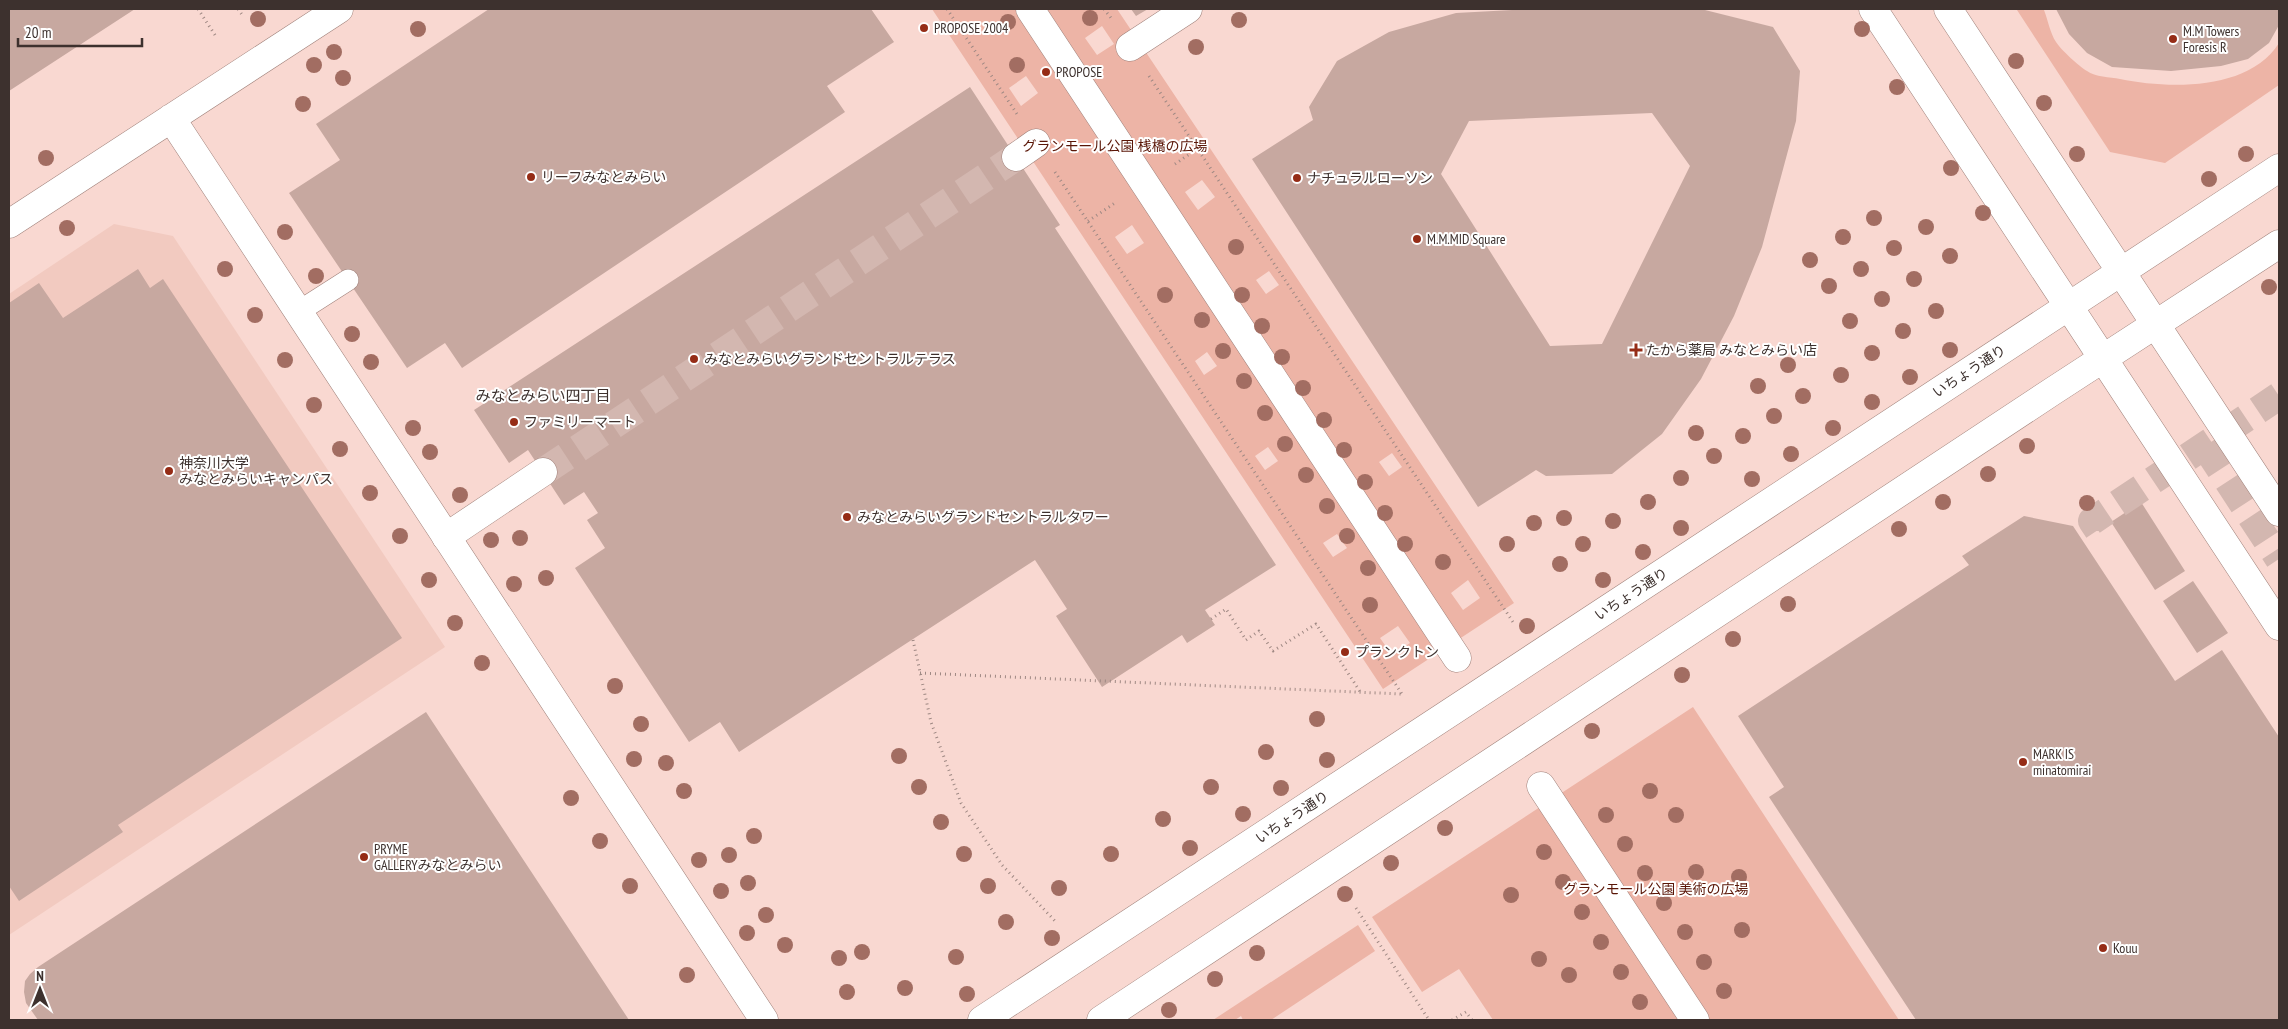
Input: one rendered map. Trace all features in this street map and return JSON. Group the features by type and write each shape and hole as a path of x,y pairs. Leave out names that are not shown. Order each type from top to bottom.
{"street":[{"path":"9,224 339,9"},
{"path":"1030,9 1458,658"},
{"path":"1130,47 1188,9"},
{"path":"1873,9 2279,626"},
{"path":"1948,9 2279,512"},
{"path":"171,118 764,1020"},
{"name":"いちょう通り","path":"982,1020 2279,168"},
{"path":"1101,1020 2103,358 2279,244"},
{"path":"446,537 542,472"},
{"path":"1541,786 1695,1020"}],"lane":[{"path":"298,312 348,280"}],"path":[{"path":"198,9 215,36"},
{"path":"238,9 243,16"},
{"path":"920,673 1402,694 1026,150 947,9"},
{"path":"1104,9 1513,622"},
{"path":"1211,618 1226,609 1246,640 1260,631 1273,651 1316,624 1362,693"},
{"path":"913,640 931,722 961,803 1002,865 1055,921"},
{"path":"1356,908 1429,1020"},
{"path":"1452,1020 1466,1012 1472,1020"}],"shaded area":[{"name":"神奈川大学 みなとみらいキャンパス","path":"114,224 173,236 445,647 9,935 9,294"}],"green space":[{"name":"グランモール公園 桟橋の広場","path":"932,9 1117,9 1514,603 1383,689","holes":["1102,26 1114,44 1097,55 1085,38","1026,76 1038,93 1021,106 1009,88","1202,180 1215,197 1198,210 1185,192","1132,225 1144,243 1127,254 1115,237","1269,271 1279,285 1266,294 1256,280","1207,352 1217,366 1204,375 1195,361","1268,447 1278,461 1265,470 1255,456","1392,453 1402,467 1389,476 1379,462","1337,534 1347,548 1333,557 1323,543","1468,580 1480,598 1463,610 1451,593","1398,626 1410,643 1392,655 1380,638"]},
{"path":"2017,10 2044,10 2052,35 2058,45 2087,71 2103,76 2140,82 2184,85 2207,83 2228,78 2248,70 2266,59 2279,43 2279,85 2165,163 2110,152"},
{"name":"グランモール公園 美術の広場","path":"1693,707 1899,1020 1493,1020 1459,969 1422,992 1372,917"},
{"path":"1358,925 1375,951 1271,1020 1243,1020 1241,1016 1235,1020 1213,1020"}],"building":[{"path":"9,9 135,9 9,91"},
{"name":"リーフみなとみらい","path":"489,9 871,9 894,42 827,86 845,112 462,368 445,343 407,368 289,193 340,160 316,124"},
{"path":"1131,9 1148,9 1136,16"},
{"name":"M.M.MID Square","path":"1529,9 1701,9 1773,27 1800,71 1796,121 1762,247 1734,316 1701,379 1662,434 1612,474 1546,476 1536,470 1478,507 1252,159 1313,120 1309,107 1337,61 1389,32 1456,13","holes":["1652,113 1690,166 1602,344 1550,346 1441,174 1469,121"]},
{"name":"M.M Towers Foresis R","path":"2056,9 2279,9 2279,25 2269,43 2248,59 2221,66 2171,71 2112,67 2087,53 2069,34"},
{"path":"970,87 1060,225 1055,228 1276,565 1205,610 1215,625 1187,643 1182,635 1102,687 1056,616 1067,609 1035,560 739,752 720,722 689,742 575,568 605,548 587,520 598,513 584,492 564,505 528,450 509,463 474,410"},
{"name":"神奈川大学 みなとみらいキャンパス","path":"138,269 150,288 163,279 402,638 118,825 123,832 19,901 9,886 9,303 39,283 63,318"},
{"path":"2141,502 2185,571 2155,590 2111,522"},
{"name":"MARK IS minatomirai","path":"2024,516 2073,526 2175,681 2222,650 2279,737 2279,1020 1916,1020 1769,797 1784,787 1738,716 1969,565 1962,556"},
{"path":"2193,581 2228,633 2197,653 2163,601"},
{"name":"PRYME GALLERYみなとみらい","path":"426,712 629,1020 38,1020 26,1003 24,992 25,981 38,967"}],"tunnel":[{"path":"543,472 1016,157"},
{"path":"2098,530 2092,521 2279,396"},
{"path":"2205,446 2279,559"}],"place":[{"name":"PROPOSE 2004","path":"924,28"},
{"name":"M.M Towers Foresis R","path":"2173,39"},
{"name":"PROPOSE","path":"1046,72"},
{"name":"リーフみなとみらい","path":"531,177"},
{"name":"ナチュラルローソン","path":"1297,178"},
{"name":"M.M.MID Square","path":"1417,239"},
{"name":"たから薬局 みなとみらい店","path":"1636,350"},
{"name":"みなとみらいグランドセントラルテラス","path":"694,359"},
{"name":"ファミリーマート","path":"514,422"},
{"name":"神奈川大学 みなとみらいキャンパス","path":"169,471"},
{"name":"みなとみらいグランドセントラルタワー","path":"847,517"},
{"name":"プランクトン","path":"1345,652"},
{"name":"MARK IS minatomirai","path":"2023,762"},
{"name":"PRYME GALLERYみなとみらい","path":"364,857"},
{"name":"Kouu","path":"2103,948"}],"district":[{"name":"みなとみらい四丁目","path":"543,396"}]}
